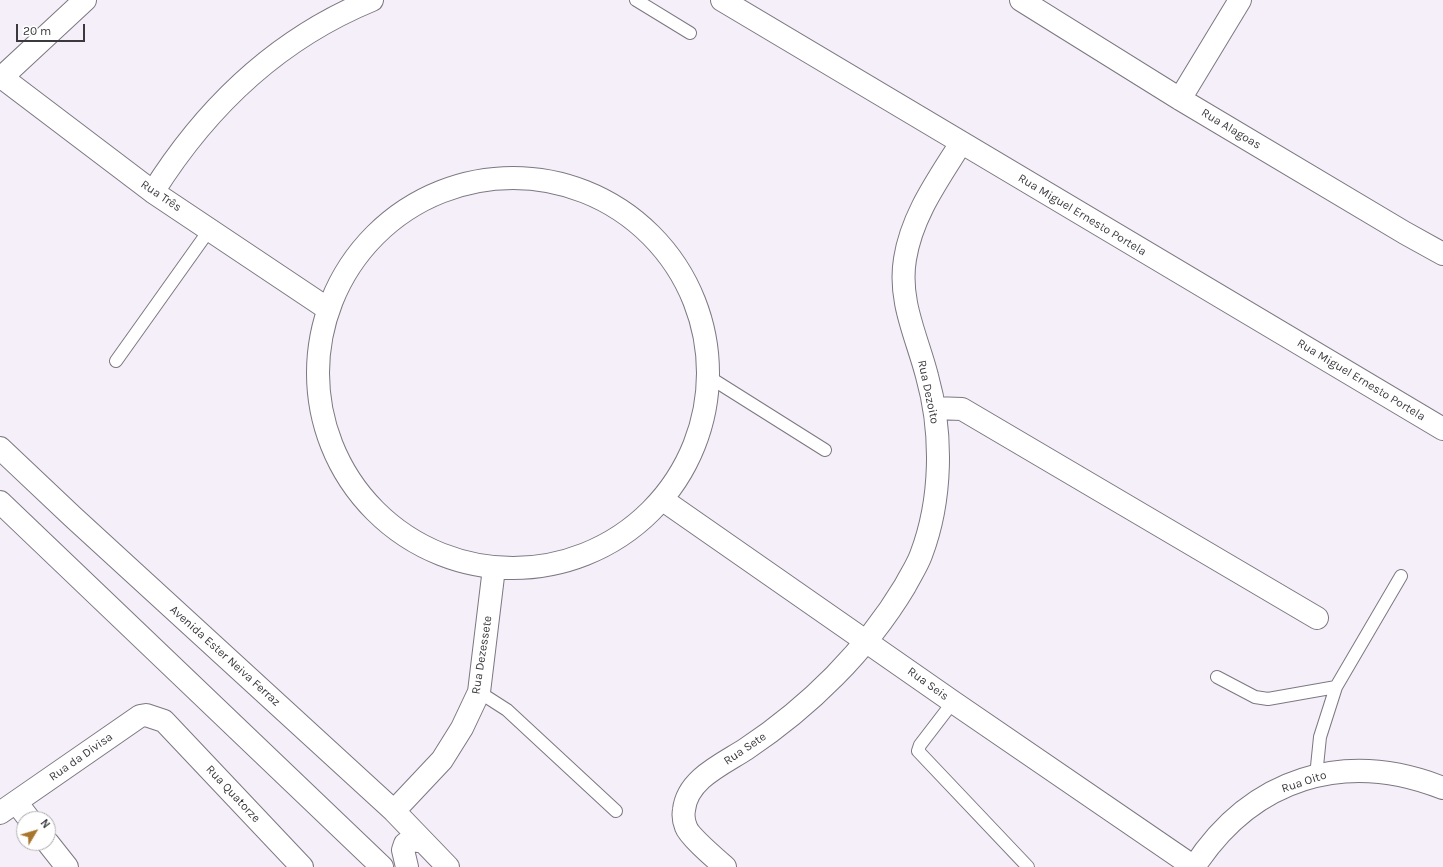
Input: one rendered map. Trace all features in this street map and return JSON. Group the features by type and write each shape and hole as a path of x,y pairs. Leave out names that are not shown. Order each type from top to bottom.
{"street":[{"path":"1,78 85,0"},
{"path":"153,192 173,160 197,129 222,101 250,75 306,34 332,19 372,0"},
{"name":"Rua Miguel Ernesto Portela","path":"722,0 1443,428"},
{"name":"Rua Alagoas","path":"1021,0 1180,99 1404,233 1443,254"},
{"path":"1180,99 1240,0"},
{"name":"Rua Três","path":"1,78 153,192 328,309"},
{"name":"Rua Dezoito","path":"866,640 893,603 921,557 932,513 937,469 937,438 934,408 928,378 911,328 906,306 904,261 909,238 917,216 961,143"},
{"path":"509,178 535,179 560,184 585,192 609,203 631,218 651,235 668,255 682,276 694,300 702,325 707,351 709,377 707,404 691,456 678,480 663,500 638,525 622,537 598,550 573,560 546,566 519,569 494,568 453,558 415,542 393,527 373,508 355,487 341,464 330,440 322,413 318,387 318,361 328,309 339,284 352,262 369,241 388,223 415,204 432,195 457,186 482,180 509,178"},
{"path":"934,408 962,409 1317,618"},
{"name":"Avenida Ester Neiva Ferraz","path":"0,448 78,522 394,811 448,867"},
{"name":"Rua Seis","path":"663,500 953,702 1194,867"},
{"path":"0,502 382,867"},
{"name":"Rua Dezessete","path":"394,811 442,760 462,728 479,692 494,568"},
{"name":"Rua Sete","path":"725,867 686,829 684,809 690,791 704,776 781,724 812,699 866,640"},
{"name":"Rua da Divisa","path":"8,807 140,716 146,715 164,721"},
{"name":"Rua Quatorze","path":"164,721 302,867"},
{"name":"Rua Oito","path":"1194,867 1208,846 1225,827 1245,809 1285,786 1316,776 1368,770 1394,773 1420,779 1443,788"},
{"path":"407,867 403,850 406,844 411,840 424,842"},
{"path":"54,851 67,867"}],"lane":[{"path":"636,0 690,33"},
{"path":"116,361 210,229"},
{"path":"709,377 825,450"},
{"path":"1316,776 1320,737 1336,687 1401,576"},
{"path":"1217,677 1255,697 1268,699 1336,687"},
{"path":"479,692 507,710 616,811"},
{"path":"953,702 920,745 918,751 1028,867"}]}
